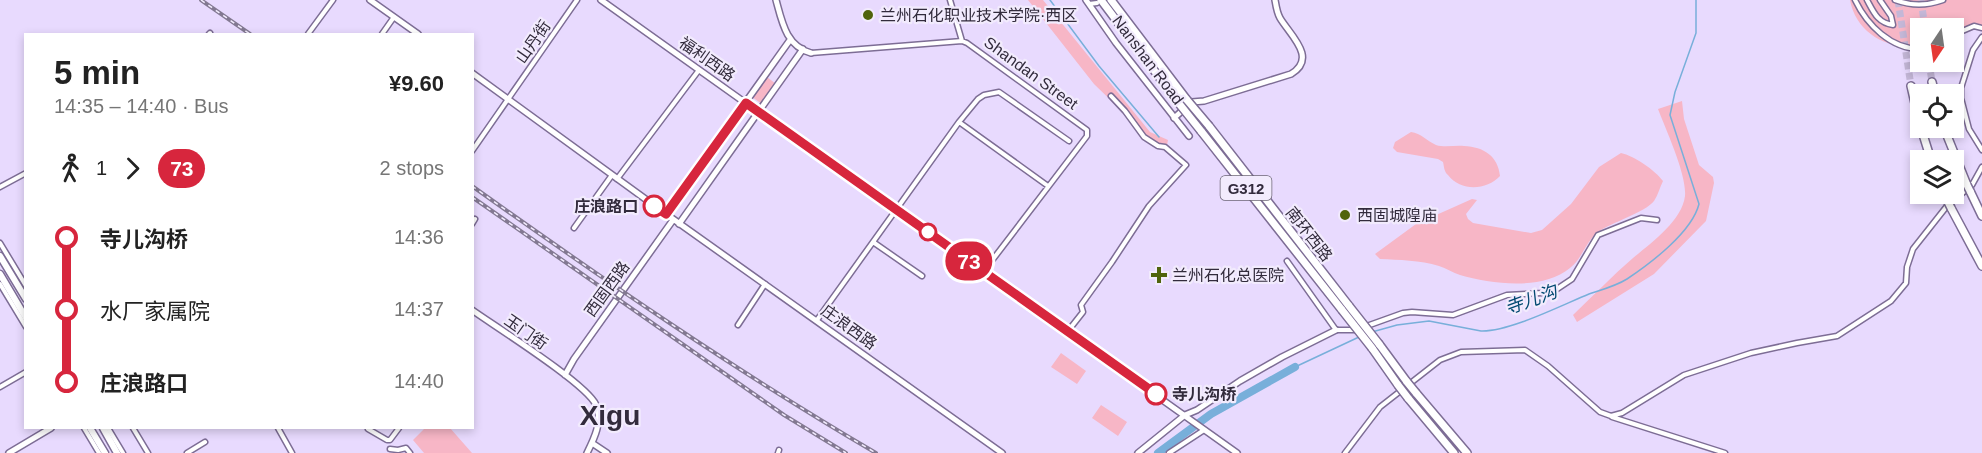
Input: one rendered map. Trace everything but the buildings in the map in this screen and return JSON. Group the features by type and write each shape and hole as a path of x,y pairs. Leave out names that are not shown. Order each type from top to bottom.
{"highway":[{"name":"南环西路","path":"1111,0 1209,126 1293,242"},
{"name":"南环西路","path":"1099,2 1375,346 1467,453"},
{"path":"1948,138 1982,216"},
{"path":"1949,204 1982,266"},
{"name":"南环西路","path":"1375,346 1398,385 1454,453"}],"main road":[{"path":"0,256 24,296"},
{"path":"0,274 24,315"},
{"path":"91,429 105,453"},
{"path":"104,429 117,453"}],"street":[{"path":"309,33 333,0"},
{"path":"370,0 417,33"},
{"name":"山丹街","path":"474,148 577,0"},
{"name":"福利西路","path":"601,0 1237,453"},
{"path":"474,74 666,214 790,39 785,33 776,0"},
{"path":"950,0 962,41"},
{"path":"1176,120 1192,102 1291,74 1299,68 1303,57 1301,47 1278,16 1275,0"},
{"path":"1855,0 1863,16 1879,32 1895,44 1910,47"},
{"path":"1867,0 1874,14 1883,23 1893,25 1891,16 1880,0"},
{"path":"1895,0 1907,4 1927,5 1943,0"},
{"path":"1087,2 1099,2"},
{"name":"Nanshan Road","path":"1087,2 1188,136"},
{"path":"383,33 394,17"},
{"path":"1964,30 1974,26 1982,28"},
{"path":"1982,37 1973,50 1961,88 1961,98 1969,129 1982,150"},
{"name":"Shandan Street","path":"790,39 811,53 962,41 967,43 1086,129 1087,136 1048,186"},
{"path":"679,224 803,49"},
{"path":"574,228 699,70"},
{"path":"817,320 959,122 978,99 984,95 999,92 1069,141"},
{"path":"1068,331 1083,312 1081,304 1149,206 1186,165 1166,147 1158,146 1144,136 1111,96"},
{"path":"959,122 1048,186 984,271"},
{"path":"1611,416 1622,413 1684,375 1751,353 1837,336 1891,301 1906,283 1907,267 1913,249 1947,206 1972,185 1982,167"},
{"path":"0,187 24,174"},
{"name":"庄浪西路","path":"666,214 1002,453"},
{"path":"1138,453 1187,416 1240,381 1336,330 1354,330 1412,312 1453,315 1507,295 1541,293 1557,289 1572,279 1598,236 1641,218 1657,220"},
{"name":"西固西路","path":"565,375 574,358 673,219"},
{"path":"873,242 922,276"},
{"path":"0,243 24,283"},
{"path":"1287,261 1336,330"},
{"path":"0,284 24,324"},
{"path":"738,325 765,284"},
{"name":"玉门街","path":"474,311 585,391 596,405 598,421 592,443"},
{"path":"1345,453 1380,407 1440,360 1461,352 1512,349 1526,350 1548,366 1600,412 1725,453"},
{"path":"0,387 24,373"},
{"path":"1169,453 1203,428"},
{"path":"9,453 49,429"},
{"path":"85,429 99,453"},
{"path":"109,429 123,453"},
{"path":"134,429 148,453"},
{"path":"279,429 292,453"},
{"path":"368,429 390,440 398,429"},
{"path":"187,453 205,442"},
{"path":"587,453 592,443 608,453"},
{"path":"390,449 406,448 410,453"}],"shaded area":[{"path":"1028,0 1043,0 1150,132 1168,140 1167,145 1159,147 1151,143 1094,84"},
{"path":"1850,0 1982,0 1982,25 1964,33 1964,18 1910,18 1910,46 1896,45 1875,37 1866,30 1853,12"},
{"path":"767,77 776,84 762,104 752,97"},
{"path":"1682,101 1684,119 1699,165 1713,177 1714,183 1706,221 1654,274 1577,322 1573,315 1665,231 1683,205 1685,187 1683,176 1658,109"},
{"path":"1411,132 1436,145 1478,148 1493,158 1500,176 1495,181 1481,186 1460,184 1447,174 1443,162 1438,159 1397,152 1393,148 1395,142"},
{"path":"1621,153 1644,164 1663,181 1654,201 1644,209 1598,232 1590,240 1578,260 1559,275 1531,283 1501,283 1460,275 1442,267 1424,263 1380,259 1375,254 1416,224 1472,199 1477,200 1466,214 1473,223 1531,233 1542,230 1571,204 1599,167"},
{"path":"1061,353 1086,371 1077,384 1051,367"},
{"path":"1101,405 1127,422 1118,436 1092,418"},
{"path":"424,429 451,429 472,453 424,453 413,440"}],"waterway":[{"path":"1050,0 1099,66 1159,137"},
{"name":"寺儿沟","path":"1372,332 1397,325 1429,321 1481,331 1506,327 1623,281 1658,256 1679,236 1695,215 1699,204 1670,115 1675,92 1696,33 1696,0"},
{"name":"寺儿沟","path":"1295,367 1359,337"},
{"name":"寺儿沟","path":"1158,453 1211,414 1295,367"}],"tunnel":[{"path":"1898,0 1911,84"},
{"path":"1921,0 1924,18"},
{"path":"1930,72 1932,82"}],"railway":[{"path":"201,0 249,33"},
{"path":"474,187 671,324 772,390 876,453"},
{"path":"474,198 784,415 846,453"}],"bus line":[{"name":"73","path":"654,206 666,214 746,103 1156,394"}],"place":[{"name":"兰州石化职业技术学院·西区","path":"868,15"},
{"name":"庄浪路口","path":"654,206"},
{"name":"西固城隍庙","path":"1345,215"},
{"name":"兰州石化总医院","path":"1159,275"},
{"name":"寺儿沟桥","path":"1156,394"}],"district":[{"name":"Xigu","path":"610,415"}]}
